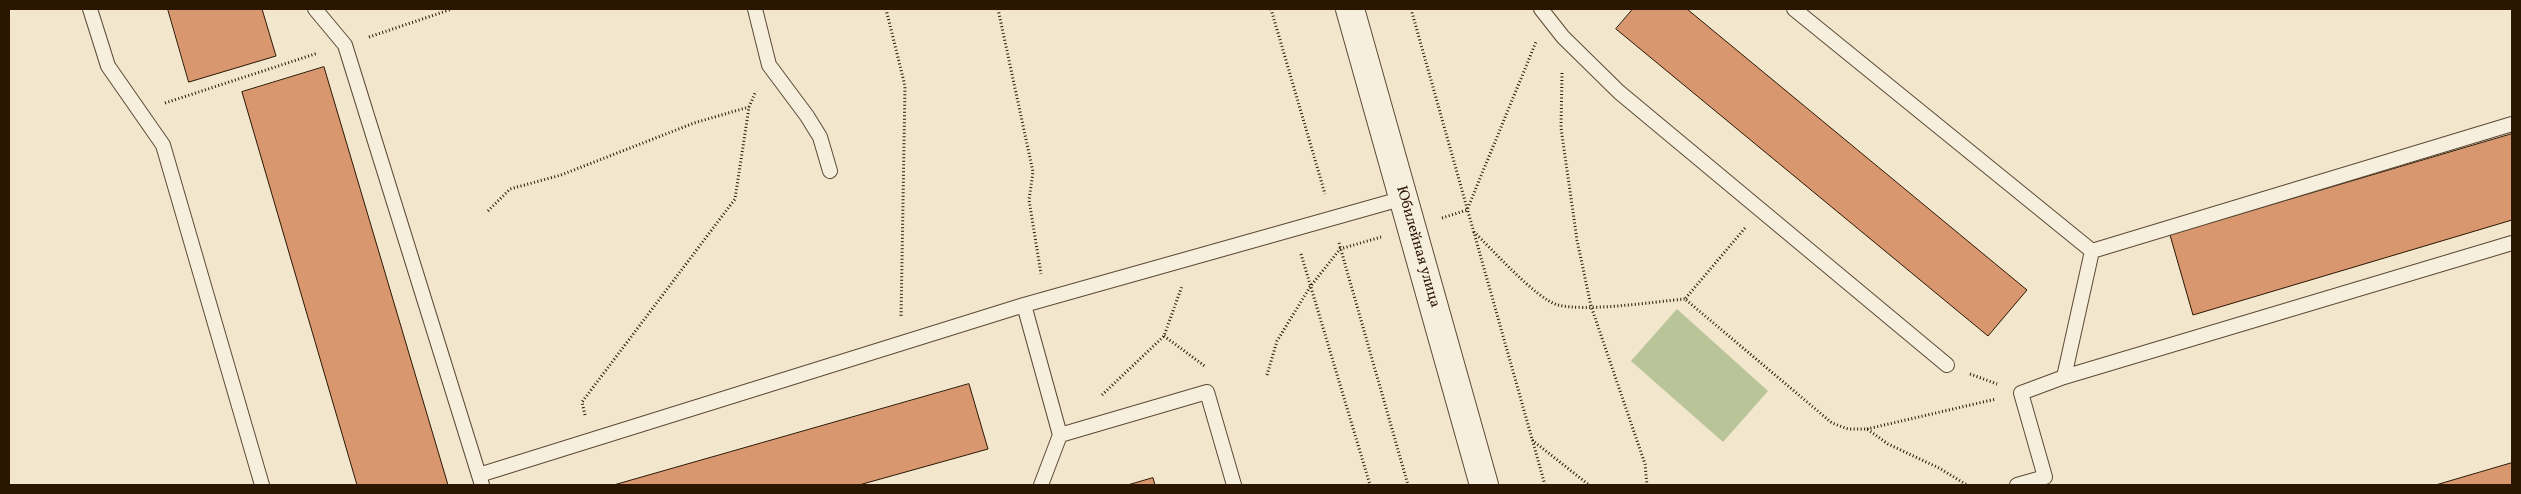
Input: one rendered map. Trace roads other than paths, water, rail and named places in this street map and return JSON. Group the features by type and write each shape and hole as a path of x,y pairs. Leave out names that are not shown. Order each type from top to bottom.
{"street":[{"name":"Юбилейная улица","path":"1350,9 1484,485"}],"lane":[{"path":"90,9 108,66 163,145 262,485"},
{"path":"315,9 345,45 481,480 1024,305 1404,198"},
{"path":"756,9 769,65 807,116 820,137 830,171"},
{"path":"1794,9 2092,251"},
{"path":"1544,12 1563,37 1619,92 1947,365"},
{"path":"2092,251 2512,124"},
{"path":"2017,485 2046,481 2021,393 2064,377 2512,243"},
{"path":"2064,377 2092,251"},
{"path":"1024,305 1060,435 1042,485"},
{"path":"1060,435 1207,392 1234,485"}]}
